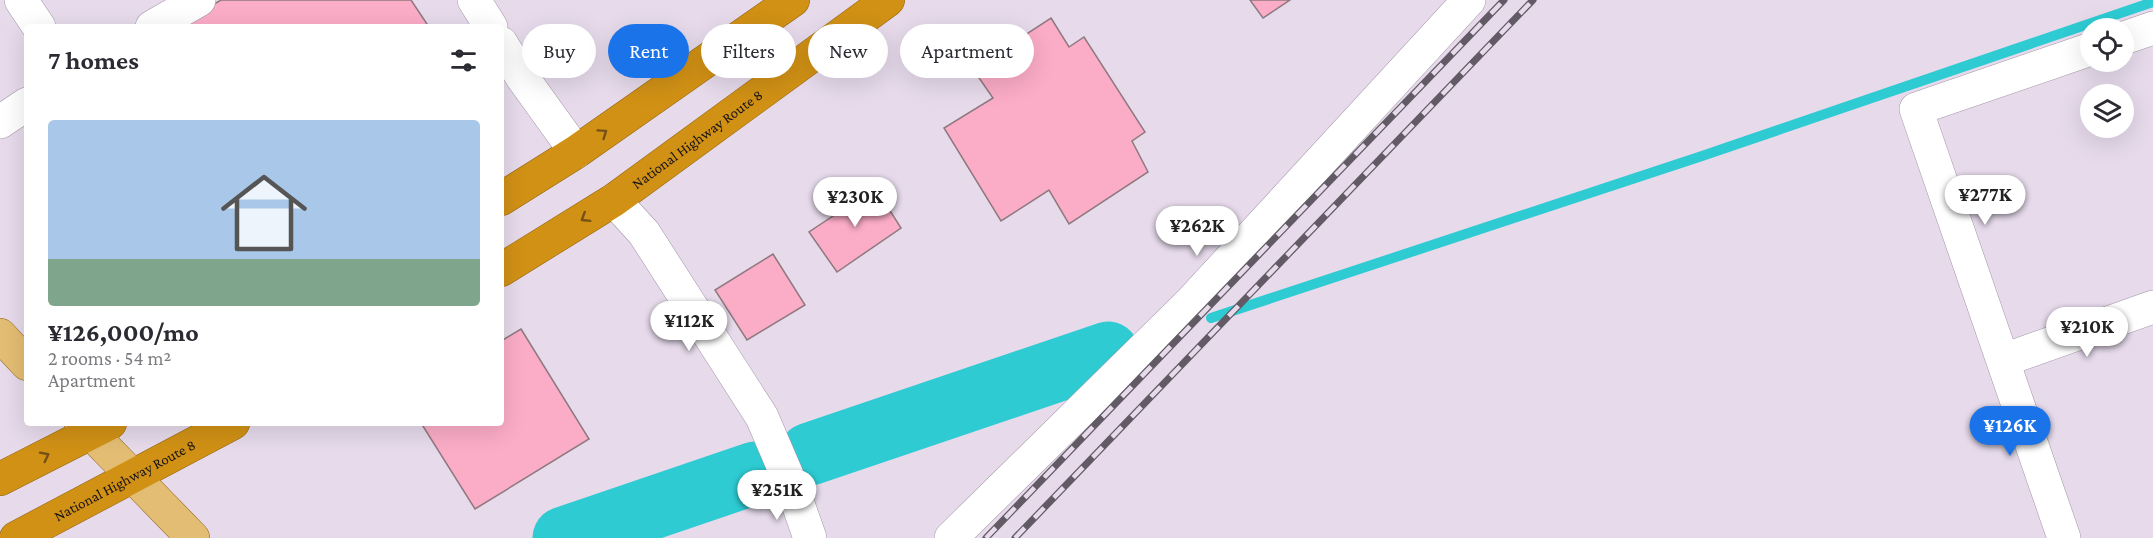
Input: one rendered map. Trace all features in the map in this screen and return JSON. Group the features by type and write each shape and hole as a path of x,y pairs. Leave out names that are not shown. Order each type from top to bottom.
{"highway":[{"path":"504,197 576,152 793,0"},
{"name":"National Highway Route 8","path":"504,268 614,200 888,0"},
{"path":"0,479 93,426"},
{"name":"National Highway Route 8","path":"16,538 227,426"}],"main road":[{"path":"0,335 24,361"},
{"path":"93,426 132,477 193,538"}],"street":[{"path":"21,0 37,24"},
{"path":"157,24 199,0"},
{"path":"474,0 489,24"},
{"path":"951,538 1191,302 1468,0"},
{"path":"2134,35 2153,28"},
{"path":"504,48 576,152"},
{"path":"2064,538 1916,109 2080,53"},
{"path":"0,122 24,106"},
{"path":"614,200 644,233 762,417 792,487 810,538"},
{"path":"2004,360 2153,307"}],"building":[{"path":"221,0 411,0 427,24 180,24"},
{"path":"1250,0 1290,0 1263,18"},
{"path":"1051,18 1069,47 1084,37 1145,132 1132,141 1148,172 1069,224 1049,190 1001,221 944,128 993,98 979,78 1034,78 1034,29"},
{"path":"857,187 864,199 877,190 901,228 837,272 809,232 842,210 833,201"},
{"path":"773,254 805,305 747,340 715,290"},
{"path":"521,329 589,439 475,509 423,426 504,426 504,339"}],"waterway":[{"path":"1211,318 1702,156 2153,2"},
{"path":"810,454 1108,353"},
{"path":"564,538 755,473"}],"railway":[{"path":"986,538 1504,0"},
{"path":"1015,538 1533,0"}]}
